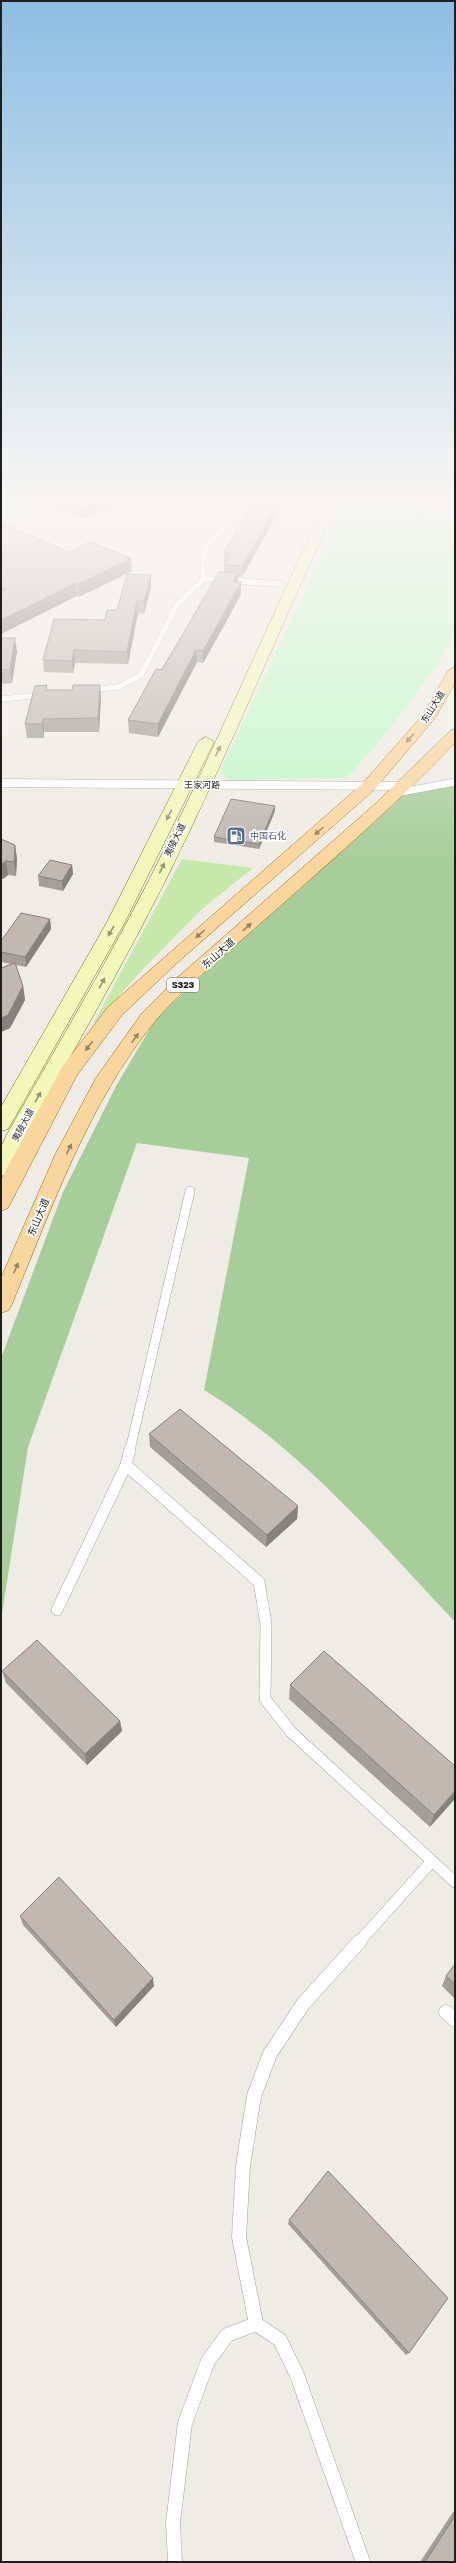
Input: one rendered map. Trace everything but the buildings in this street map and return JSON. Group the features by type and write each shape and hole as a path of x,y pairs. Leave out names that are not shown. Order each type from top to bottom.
{"main road":[{"name":"夷陵大道","path":"1,1168 16,1136 133,926 229,696 262,622"},
{"name":"夷陵大道","path":"1,1124 244,698 276,622"},
{"name":"东山大道","path":"1,1203 16,1170 69,1072 115,1011 171,959 364,790 428,718 455,671"},
{"name":"东山大道","path":"1,1304 56,1174 106,1077 150,1017 399,790 455,734"}],"street":[{"name":"王家河路","path":"1,784 191,789 399,790"},
{"name":"王家河路","path":"1,792 191,789"}],"lane":[{"path":"79,691 118,687 141,675 168,622"},
{"path":"1,699 49,694"},
{"path":"399,790 455,782"},
{"path":"57,1610 126,1464 190,1191"},
{"path":"126,1464 259,1582 266,1623 265,1699 291,1732 455,1882"},
{"path":"363,2562 297,2376 280,2340 256,2324 239,2237 243,2166 254,2096 270,2054 303,2004 342,1958 432,1861"},
{"path":"175,2562 173,2523 185,2423 208,2361 227,2335 256,2324"}],"green space":[{"path":"291,622 455,622 455,633 436,667 382,738 347,778 229,780 220,772"},
{"path":"455,785 455,1622 367,1528 306,1468 274,1440 240,1414 204,1390 249,1158 137,1143 28,1447 1,1620 1,1358 63,1192 116,1086 155,1020 234,944 398,795"},
{"path":"182,859 253,868 203,908 141,971 91,1028"}],"place":[{"name":"中国石化","path":"236,836"}]}
